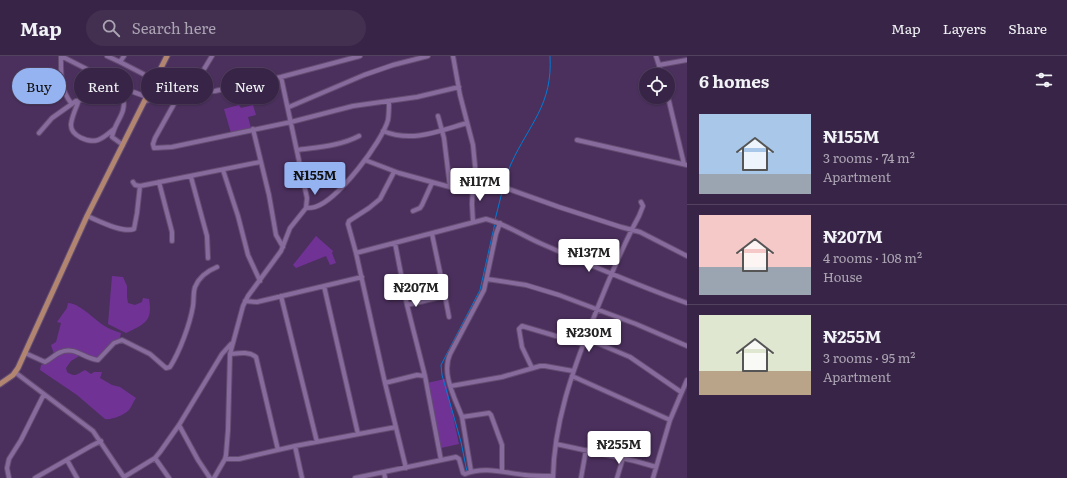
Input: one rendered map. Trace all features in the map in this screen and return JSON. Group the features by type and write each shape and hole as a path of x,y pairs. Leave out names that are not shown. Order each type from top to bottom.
{"main road":[{"path":"161,68 167,56"},
{"path":"0,384 16,373 87,216 144,104"}],"street":[{"path":"39,133 52,118 72,103 66,96 62,87 61,56 85,68"},
{"path":"107,56 141,74"},
{"path":"120,62 124,56"},
{"path":"204,68 212,56"},
{"path":"213,90 281,77 360,56"},
{"path":"289,107 364,75 386,67 428,56"},
{"path":"453,56 473,145 476,176 478,181"},
{"path":"656,56 659,68"},
{"path":"658,65 687,60"},
{"path":"214,478 225,459 228,440 230,354 232,342 245,301 283,247 290,228 306,208 307,198 289,107 281,77"},
{"path":"174,104 154,138 154,148 172,147 291,122 353,106 416,97 459,87"},
{"path":"306,208 315,207 326,200 357,172 383,131 388,119 389,101"},
{"path":"78,104 71,124 74,134 96,141 114,129"},
{"path":"123,145 113,139 114,129 123,111 124,104"},
{"path":"577,140 686,165 670,104"},
{"path":"438,116 443,130 450,187"},
{"path":"383,131 395,136 403,137 426,135 467,123"},
{"path":"253,129 270,201 276,235 283,247"},
{"path":"297,150 339,144 347,142 358,136"},
{"path":"365,160 394,172 450,187 460,187 473,184 478,181 505,187 559,207 650,237 670,249 687,256"},
{"path":"133,182 140,186 260,162"},
{"path":"223,170 238,216 248,255 260,281"},
{"path":"394,172 380,199 349,221 348,226 362,278 385,383 406,468"},
{"path":"191,176 208,241 208,258"},
{"path":"159,182 172,232 172,241"},
{"path":"413,211 420,208 432,183"},
{"path":"473,184 473,222"},
{"path":"87,216 120,228 131,230 134,229 140,186"},
{"path":"355,478 458,457 463,473 480,470 502,471 526,476 553,477 556,444 564,401 583,344 611,274 643,206 641,202"},
{"path":"356,253 486,219 611,274 687,303"},
{"path":"468,473 462,417 446,368 447,360 484,290 497,223"},
{"path":"432,234 449,316"},
{"path":"395,243 407,305 425,376 440,460"},
{"path":"25,353 45,362 62,351 67,350 98,360 114,343 122,340 150,354 166,368 170,367 181,344 190,318 195,287 207,272 218,268"},
{"path":"245,301 257,302 362,278"},
{"path":"487,279 526,285 559,296 656,332 687,346"},
{"path":"324,286 358,434"},
{"path":"281,296 317,442"},
{"path":"407,305 445,296"},
{"path":"532,368 521,342 519,329 522,326 583,344"},
{"path":"586,338 630,357 682,392"},
{"path":"16,373 93,431 125,477 155,458 160,452 179,425 222,354 232,342"},
{"path":"230,354 253,354 256,357 278,450"},
{"path":"417,375 422,366"},
{"path":"451,386 545,366 573,373 670,420"},
{"path":"385,383 417,375 425,376"},
{"path":"653,478 670,420 687,380"},
{"path":"8,478 7,468 9,459 21,440 44,394"},
{"path":"462,417 491,414 502,445 502,471"},
{"path":"179,425 198,460 210,478"},
{"path":"225,459 239,459 295,446 396,427"},
{"path":"35,478 101,441"},
{"path":"556,444 623,458 656,467"},
{"path":"295,446 302,478"},
{"path":"581,478 586,450"},
{"path":"155,458 169,478"},
{"path":"617,478 623,458"},
{"path":"67,460 77,478"},
{"path":"384,472 386,478"},
{"path":"217,473 220,478"}],"shaded area":[{"path":"239,105 241,108 253,105 256,115 248,117 251,128 231,133 224,109"},
{"path":"316,236 333,251 332,253 336,263 330,265 326,256 296,268 293,265"},
{"path":"112,276 123,277 127,286 128,303 135,305 142,302 143,298 149,299 150,313 146,321 126,333 108,324"},
{"path":"68,303 77,306 112,330 121,333 119,342 110,346 97,359 93,357 89,360 84,357 84,353 71,361 66,368 67,372 75,375 85,370 91,374 94,372 102,372 100,378 112,385 120,387 136,398 127,412 111,419 105,419 77,395 40,370 41,365 46,363 54,354 51,345 56,342 61,323 57,322 67,308"},
{"path":"445,379 459,444 441,448 427,383"}],"waterway":[{"path":"504,185 511,164 544,101 548,88 550,56"},
{"path":"495,220 503,188"},
{"path":"467,472 461,442 442,375 441,365 480,290 495,223"}]}
